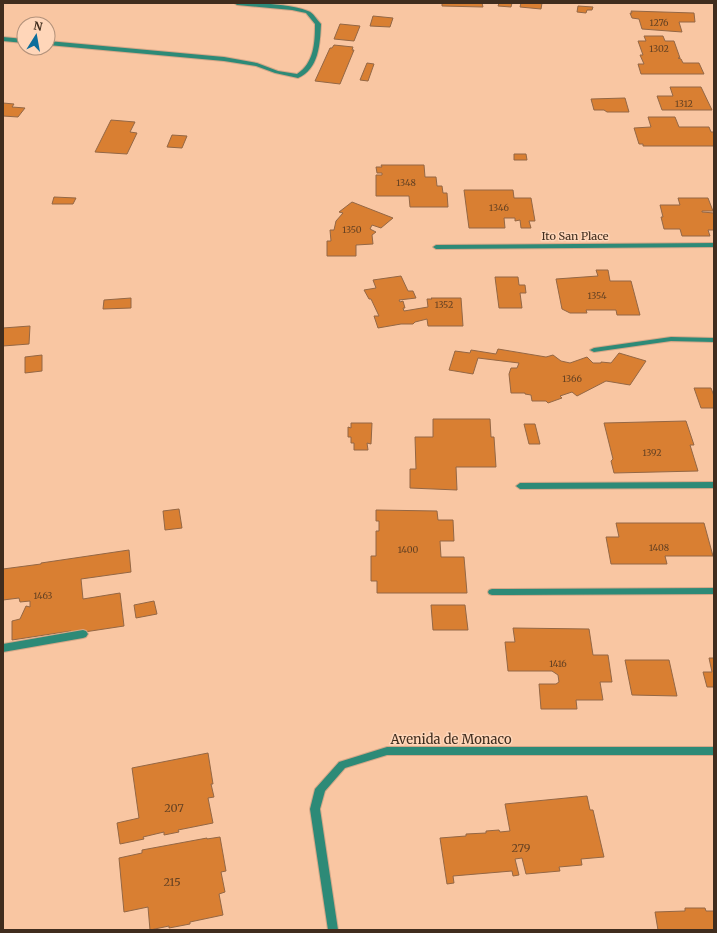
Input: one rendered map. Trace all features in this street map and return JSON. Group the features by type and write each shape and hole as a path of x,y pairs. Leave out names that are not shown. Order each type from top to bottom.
{"street":[{"path":"56,45 224,59 257,65 277,72 298,76 310,66 315,55 318,24 308,12 292,8 238,3"},
{"path":"3,39 16,40"},
{"name":"Ito San Place","path":"436,247 714,245"},
{"path":"594,350 671,339 714,340"},
{"path":"520,486 714,485"},
{"path":"492,592 714,591"},
{"path":"3,648 83,634"},
{"name":"Avenida de Monaco","path":"333,930 315,809 320,789 342,765 387,751 714,751"}],"building":[{"path":"442,3 482,3 483,7 442,6"},
{"path":"499,3 512,3 511,7 498,6"},
{"path":"521,3 542,3 541,9 520,7"},
{"path":"578,6 593,7 592,10 587,10 586,13 577,12"},
{"path":"631,11 694,13 695,22 679,22 682,32 642,29 639,19 632,18 630,13 632,13"},
{"path":"373,16 393,18 390,27 370,26"},
{"path":"340,24 360,26 354,41 334,39"},
{"path":"644,36 663,36 665,41 674,41 680,58 678,58 681,59 683,63 699,63 704,74 641,74 638,64 644,64 640,55 643,55 638,41 646,41"},
{"path":"334,45 353,47 352,50 354,50 340,84 315,81 330,48"},
{"path":"367,63 374,64 368,81 360,80"},
{"path":"670,87 701,87 712,110 662,110 657,96 673,96"},
{"path":"625,98 629,112 607,112 604,110 594,110 591,99"},
{"path":"3,103 14,104 12,107 25,108 18,117 3,116"},
{"path":"648,117 675,117 679,127 709,127 711,132 714,132 714,146 643,146 643,144 639,144 634,128 651,127"},
{"path":"111,120 135,122 130,132 137,133 127,154 95,152"},
{"path":"172,135 187,136 182,148 167,147"},
{"path":"514,154 526,154 527,160 514,160"},
{"path":"381,165 424,165 425,177 436,177 437,186 442,186 443,193 447,193 448,207 410,207 409,196 376,196 376,175 382,175 382,173 377,173 376,167 382,167"},
{"path":"464,190 513,190 514,198 531,198 535,221 529,221 531,228 521,228 520,220 515,221 515,218 504,218 505,228 469,228"},
{"path":"54,197 76,198 73,204 52,204"},
{"path":"678,198 708,198 713,211 702,212 714,213 714,230 708,230 710,236 682,236 680,229 664,229 660,205 680,205"},
{"path":"352,202 393,218 381,228 372,225 370,229 376,232 372,235 373,244 356,245 356,256 327,256 327,241 331,241 330,230 334,230 336,221 343,213 339,212"},
{"path":"596,270 608,270 610,281 631,281 640,315 617,315 616,310 586,310 587,313 570,313 562,309 556,279 598,276"},
{"path":"401,276 408,291 413,291 416,298 399,300 400,302 403,301 405,308 403,308 404,311 428,307 427,299 432,299 431,298 461,298 463,326 428,326 427,319 415,322 413,324 401,324 378,328 374,316 379,316 371,299 369,299 364,290 376,288 373,280"},
{"path":"495,277 518,277 519,285 525,285 526,293 520,293 522,308 499,308"},
{"path":"131,298 131,308 103,309 104,300"},
{"path":"30,326 29,344 3,346 3,328"},
{"path":"498,349 546,357 553,355 561,361 570,363 587,357 593,363 611,363 619,353 646,361 630,385 606,381 577,396 572,392 560,396 562,398 548,403 546,401 532,401 531,395 525,393 511,393 509,374 511,368 517,368 519,363 478,358 473,374 449,370 455,351 470,353 471,350 496,354"},
{"path":"42,355 42,371 25,373 25,357"},
{"path":"694,388 711,388 714,396 714,408 701,408"},
{"path":"433,419 490,419 491,437 494,437 496,467 456,467 457,490 410,488 410,469 416,469 415,437 433,437"},
{"path":"686,421 694,445 690,445 698,471 614,473 611,461 613,459 604,423"},
{"path":"351,423 372,423 371,444 367,443 368,450 354,450 354,443 351,443 351,437 348,437 348,427 351,428"},
{"path":"524,424 535,424 540,444 529,444"},
{"path":"179,509 182,528 165,530 163,511"},
{"path":"376,510 437,511 438,520 453,520 454,541 440,541 441,557 464,557 467,593 377,593 377,581 371,581 371,556 376,556 376,531 379,531 379,521 376,521"},
{"path":"616,523 704,523 713,556 665,556 667,564 611,564 606,537 619,537"},
{"path":"129,550 131,572 81,579 83,599 120,593 124,626 71,634 71,631 12,640 12,621 20,619 26,606 30,607 30,601 20,602 19,598 3,600 3,569"},
{"path":"154,601 157,614 136,618 134,605"},
{"path":"431,605 465,605 468,630 433,630"},
{"path":"513,628 589,629 593,655 608,655 612,682 600,682 603,700 576,700 577,709 541,709 539,684 556,684 559,682 558,675 552,671 508,671 505,642 515,642"},
{"path":"709,658 714,658 714,687 707,687 703,672 712,672"},
{"path":"625,660 669,660 677,696 632,695"},
{"path":"208,753 213,784 211,784 214,797 208,798 213,823 178,830 179,832 164,835 164,832 143,837 144,839 120,844 117,823 139,818 132,768"},
{"path":"587,796 590,810 593,810 604,857 581,859 582,865 559,867 560,871 526,874 522,858 515,859 519,875 513,876 512,871 453,876 454,883 447,884 440,838 486,833 486,831 510,831 505,804"},
{"path":"220,837 226,871 221,872 225,892 219,894 223,915 190,922 190,924 150,930 148,907 124,912 119,858 142,853 142,850"},
{"path":"685,908 705,908 706,911 714,911 714,930 658,930 655,912 685,911"}]}
